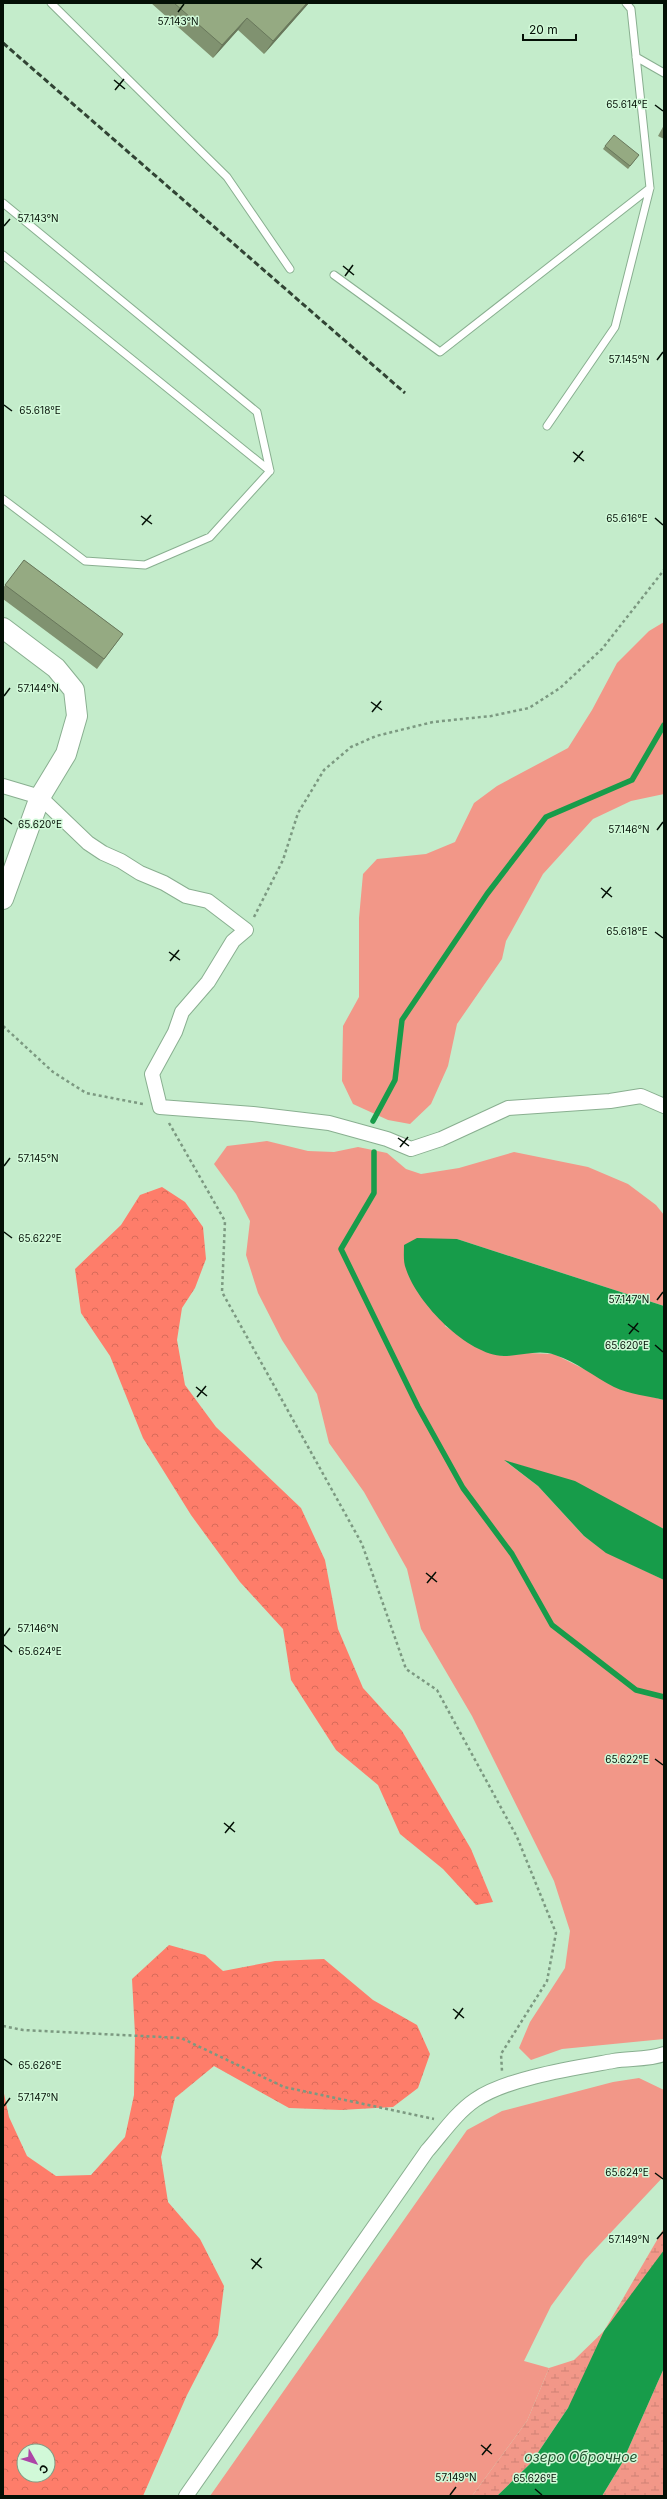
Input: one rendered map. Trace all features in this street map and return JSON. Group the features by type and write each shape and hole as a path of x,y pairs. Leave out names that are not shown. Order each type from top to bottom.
{"street":[{"path":"3,628 56,668 74,690 77,716 66,754 40,797 3,899"},
{"path":"3,786 40,797 88,843 103,853 121,861 140,874 164,883 186,896 208,901 226,917 246,930 234,941 208,982 182,1012 175,1032 152,1074 160,1107 253,1114 329,1123 387,1139 411,1149 441,1139 508,1108 610,1101 641,1096 664,1106"},
{"path":"186,2496 428,2151 451,2123 475,2100 503,2087 542,2076 614,2061 664,2054"}],"lane":[{"path":"51,3 227,177 290,269"},
{"path":"547,426 615,327 650,188 631,5"},
{"path":"636,57 664,73"},
{"path":"334,274 440,352 650,188"},
{"path":"3,203 257,412 270,471"},
{"path":"3,255 270,471"},
{"path":"3,499 85,561 145,565 210,537 270,471"}],"path":[{"path":"246,930 268,892 283,860 298,813 324,770 351,748 376,736 433,722 491,716 529,708 560,688 602,649 664,570"},
{"path":"3,1026 53,1072 86,1093 160,1107 225,1221 222,1292 362,1544 406,1669 437,1690 517,1837 556,1933 547,1981 501,2054 503,2087"},
{"path":"3,2026 23,2030 181,2038 284,2087 451,2123"}],"green space":[{"path":"664,622 664,794 631,801 593,819 543,874 506,941 502,959 457,1024 448,1066 431,1104 410,1124 388,1120 353,1104 342,1081 343,1026 359,997 359,918 363,874 377,859 426,854 455,842 474,803 497,786 568,748 592,710 617,663 649,631"},
{"path":"267,1141 308,1151 334,1152 358,1147 387,1153 406,1169 421,1174 459,1168 514,1152 588,1167 628,1184 656,1205 664,1215 664,1306 457,1239 445,1326 481,1349 503,1356 528,1353 554,1354 590,1372 615,1387 664,1400 664,1529 536,1470 505,1461 538,1486 584,1536 606,1552 664,1580 664,2039 562,2049 531,2060 519,2048 530,2022 565,1968 570,1931 554,1881 472,1716 421,1629 407,1569 364,1492 329,1443 317,1394 282,1340 258,1293 246,1255 250,1221 236,1194 214,1164 227,1146"},
{"path":"162,1187 185,1202 203,1227 206,1259 195,1288 182,1308 177,1340 185,1385 216,1427 301,1508 325,1560 338,1629 363,1688 402,1731 471,1849 493,1902 476,1905 443,1869 400,1834 378,1785 336,1750 291,1680 283,1629 240,1582 191,1515 143,1438 110,1356 81,1313 75,1269 121,1225 140,1195"},
{"path":"169,1945 205,1955 223,1971 275,1961 324,1959 373,2000 417,2025 430,2054 418,2088 393,2107 341,2110 289,2108 214,2066 175,2098 161,2157 168,2202 200,2239 224,2286 218,2335 187,2395 143,2496 3,2496 3,2089 9,2117 27,2156 56,2176 91,2175 125,2137 134,2095 135,2034 132,1979"},
{"path":"639,2078 664,2090 664,2176 585,2260 551,2306 524,2361 549,2368 527,2421 472,2496 210,2496 467,2130 502,2111 613,2082"},
{"path":"664,2228 664,2250 568,2408 531,2463 497,2496 472,2496 527,2421 549,2368 574,2360 604,2331"},
{"path":"664,2368 664,2496 602,2496 622,2463"}],"water":[{"path":"417,1238 457,1239 664,1306 664,1400 632,1393 614,1387 571,1362 549,1353 504,1356 490,1353 475,1347 445,1325 421,1297 412,1282 405,1266 404,1245"},
{"path":"504,1460 575,1481 664,1529 664,1580 606,1553 584,1536 538,1486"},
{"name":"озеро Оброчное","path":"664,2250 664,2368 622,2463 602,2496 497,2496 531,2463 568,2408 604,2331"}],"building":[{"path":"174,3 307,3 273,41 247,18 222,45"},
{"path":"614,135 639,155 630,166 605,146"},
{"path":"24,560 123,634 104,659 5,585"}],"waterway":[{"path":"373,1121 395,1080 402,1020 487,894 546,817 632,780 664,725"},
{"path":"374,1152 374,1193 341,1249 418,1407 463,1488 512,1554 552,1625 636,1690 664,1697"}],"railway":[{"path":"3,43 405,393"}]}
